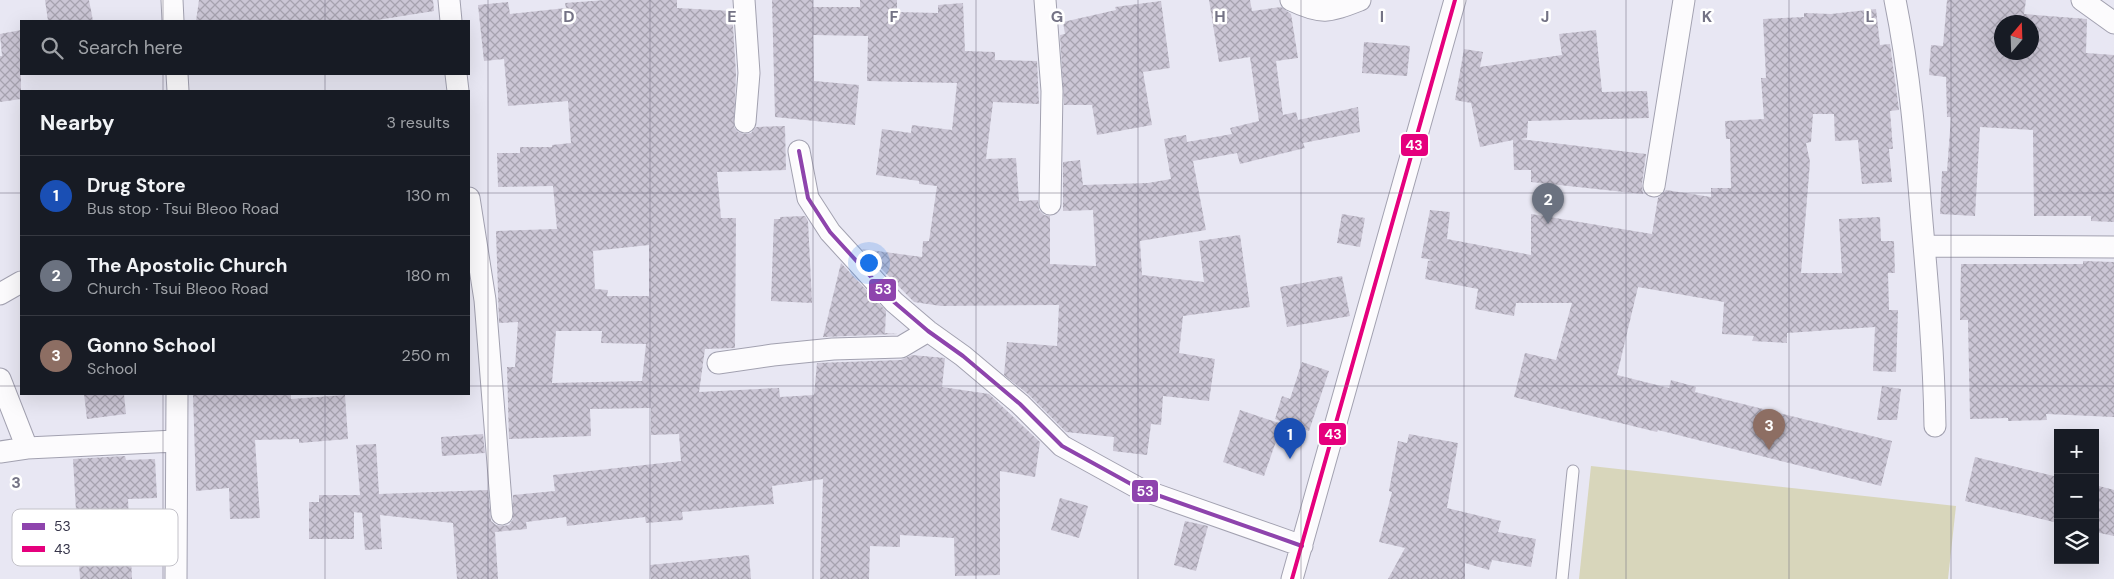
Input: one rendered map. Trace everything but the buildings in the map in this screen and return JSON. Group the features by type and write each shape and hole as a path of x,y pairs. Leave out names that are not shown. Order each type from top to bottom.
{"street":[{"path":"172,0 173,20"},
{"path":"449,0 451,20"},
{"path":"744,0 749,73 746,122"},
{"path":"1045,0 1052,91 1050,204"},
{"path":"1291,0 1318,11 1334,10 1360,0"},
{"path":"1654,186 1684,0"},
{"path":"1895,0 1902,32 1916,141 1934,359 1935,426"},
{"path":"2082,0 2114,23"},
{"path":"1292,579 1453,1"},
{"path":"177,75 178,90"},
{"path":"456,75 458,90"},
{"path":"799,151 808,198 830,232 894,302 1020,404 1062,446 1140,489 1302,546"},
{"path":"470,211 477,300 502,514"},
{"path":"1924,246 2114,247"},
{"path":"0,294 20,283"},
{"path":"718,363 834,349 901,347 928,331"},
{"path":"0,379 27,448"},
{"path":"176,509 177,395"},
{"path":"0,452 27,448 176,441"},
{"path":"176,566 176,579"}],"lane":[{"path":"1562,579 1573,470"}],"shaded area":[{"path":"1591,466 1956,506 1948,579 1579,579"}],"transit line":[{"name":"43","path":"1292,579 1455,0"},
{"name":"53","path":"799,151 808,198 830,232 894,302 1020,404 1062,446 1140,489 1302,546"}],"place":[{"name":"The Apostolic Church","path":"1548,224"},
{"name":"Gonno School","path":"1769,450"},
{"name":"Drug Store","path":"1290,459"}]}
